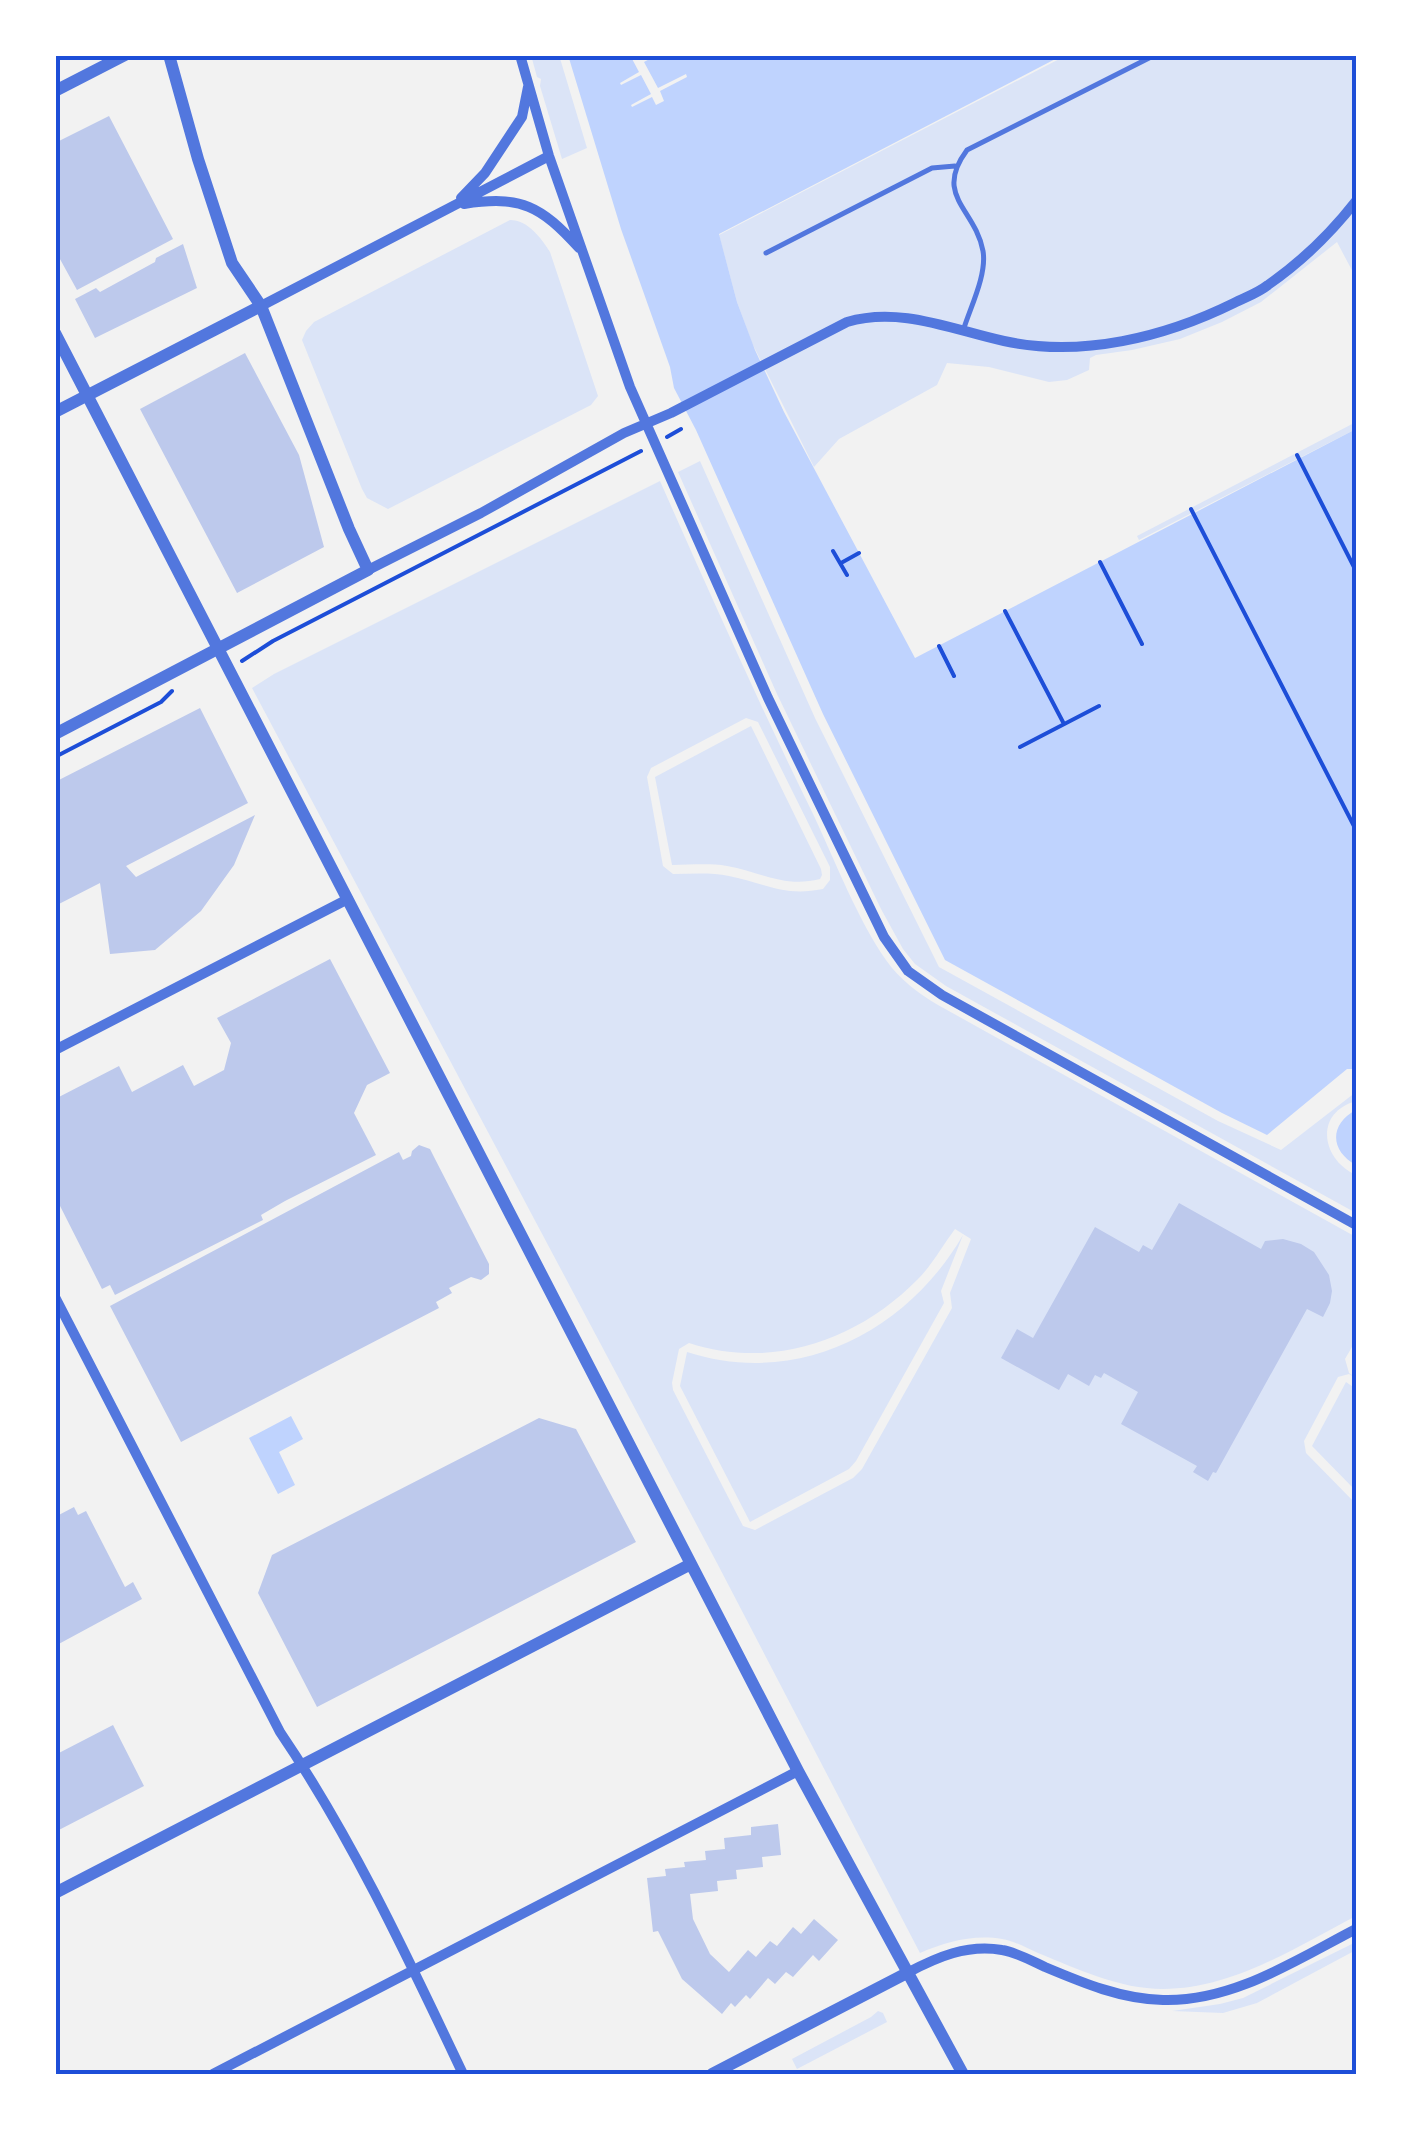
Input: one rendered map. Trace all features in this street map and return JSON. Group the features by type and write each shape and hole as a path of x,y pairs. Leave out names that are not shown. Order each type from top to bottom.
{"street":[{"path":"55,91 125,55"},
{"path":"169,55 232,263 261,306 368,570"},
{"path":"520,55 549,156 630,388 768,698 890,946 908,971 942,996 1356,1225"},
{"path":"453,206 485,173 516,127 528,86"},
{"path":"55,412 549,156"},
{"path":"453,206 494,199 526,204 562,229 583,252"},
{"path":"55,734 481,513 624,433 822,333 862,317 879,315 909,318 1008,342 1066,348 1122,341 1176,328 1264,288 1304,258 1356,201"},
{"path":"55,333 798,1770 963,2074"},
{"path":"55,1050 348,899"},
{"path":"55,1298 280,1732 323,1798 463,2074"},
{"path":"55,1893 691,1564"},
{"path":"213,2074 798,1770"},
{"path":"712,2074 946,1954 1004,1950 1094,1987 1166,2000 1238,1988 1356,1929"}],"lane":[{"path":"963,331 984,253 957,197 952,180 955,166 967,150 1155,55"},
{"path":"766,253 932,168 955,166"}],"path":[{"path":"228,668 681,429"},
{"path":"1296,455 1356,572"},
{"path":"1191,510 1356,830"},
{"path":"834,550 846,575"},
{"path":"840,563 860,553"},
{"path":"1100,562 1142,644"},
{"path":"1006,611 1064,724"},
{"path":"939,646 954,676"},
{"path":"55,757 161,702 174,686"},
{"path":"1020,747 1099,706"}],"shaded area":[{"path":"531,55 559,55 587,148 562,159"},
{"path":"1067,55 1356,55 1356,278 1337,242 1261,302 1222,322 1180,339 1096,355 1090,358 1089,370 1067,380 1049,382 989,367 947,363 937,385 839,439 814,467 752,343 719,235"},
{"path":"510,220 528,226 550,252 598,396 591,405 388,509 367,498 362,489 302,340 314,322"},
{"path":"1356,422 1356,429 1139,540 1137,536"},
{"path":"700,461 815,718 939,967 1218,1121 1281,1150 1356,1092 1356,1101 1333,1115 1327,1136 1335,1158 1356,1175 1356,1213 946,986 915,964 881,909 777,694 678,472"},
{"path":"660,481 856,908 897,974 938,1005 1356,1237 1356,1340 1345,1359 1349,1373 1356,1378 1349,1374 1338,1377 1304,1441 1306,1453 1356,1504 1356,1916 1263,1964 1189,1987 1147,1988 1115,1982 1002,1939 960,1940 920,1953 252,688","holes":["746,718 758,722 830,867 830,880 823,889 785,890 722,875 673,874 663,866 647,777 651,768","955,1229 971,1239 950,1293 952,1308 862,1469 853,1478 755,1530 743,1526 673,1390 679,1349 689,1343 720,1351 782,1351 841,1334 894,1301 918,1279"]},
{"path":"751,726 821,869 820,879 795,882 727,866 672,865 655,777"},
{"path":"963,1235 941,1291 944,1303 856,1461 849,1469 750,1522 680,1386 687,1352 728,1361 769,1363 808,1356 845,1343 880,1324 912,1299 940,1269"},
{"path":"1346,1382 1356,1389 1356,1491 1312,1446"},
{"path":"1356,1942 1356,1950 1257,2003 1223,2013 1172,2011 1243,1998"},
{"path":"878,2011 887,2022 797,2069 792,2059"}],"water":[{"path":"568,55 1063,55 719,234 755,350 915,658 1356,429 1356,1069 1347,1069 1267,1135 945,960 823,714 674,388"},
{"path":"1356,1110 1356,1165 1341,1152 1336,1138 1341,1123"},
{"path":"291,1416 303,1439 279,1452 295,1485 278,1494 249,1438"}],"pier":[{"path":"630,55 657,55 644,62 658,88 686,74 687,77 660,91 664,101 656,105 652,97 632,107 651,94 641,75 621,85 639,72"}],"building":[{"path":"109,116 173,239 77,290 55,250 55,143"},
{"path":"183,244 197,288 95,338 75,299 96,288 100,292"},
{"path":"245,353 299,455 324,547 237,593 140,409"},
{"path":"200,708 248,803 126,866 136,877 255,815 234,865 201,911 155,950 110,954 100,883 55,906 55,782"},
{"path":"330,959 390,1073 367,1085 354,1113 376,1155 285,1201 261,1215 263,1220 115,1295 110,1285 102,1289 55,1196 55,1099 119,1066 132,1092 183,1065 194,1086 224,1070 231,1043 217,1018"},
{"path":"419,1145 430,1149 489,1264 489,1274 481,1280 471,1277 449,1288 452,1293 436,1302 439,1308 181,1442 110,1306 399,1152 403,1160 411,1156"},
{"path":"1179,1203 1261,1249 1265,1241 1283,1239 1301,1244 1314,1252 1329,1275 1332,1291 1323,1317 1307,1309 1208,1481 1193,1472 1197,1466 1121,1424 1138,1392 1104,1373 1101,1378 1095,1375 1089,1386 1068,1374 1059,1390 1001,1358 1017,1329 1033,1338 1095,1227 1139,1252 1143,1245 1152,1250"},
{"path":"539,1418 576,1429 636,1542 317,1707 258,1593 272,1555"},
{"path":"74,1507 78,1515 86,1511 125,1587 133,1582 142,1599 55,1646 55,1517"},
{"path":"113,1725 144,1786 55,1832 55,1755"},
{"path":"778,1824 781,1855 762,1857 763,1867 736,1870 737,1879 717,1881 718,1891 690,1894 693,1919 710,1954 729,1972 748,1950 756,1957 770,1941 777,1946 793,1927 801,1934 814,1919 838,1940 819,1961 813,1955 793,1977 786,1972 775,1984 768,1978 750,1999 746,1995 735,2007 731,2003 722,2014 682,1979 658,1931 653,1932 647,1878 666,1876 665,1869 685,1867 684,1862 706,1860 705,1851 725,1849 724,1838 751,1835 751,1827"}]}
